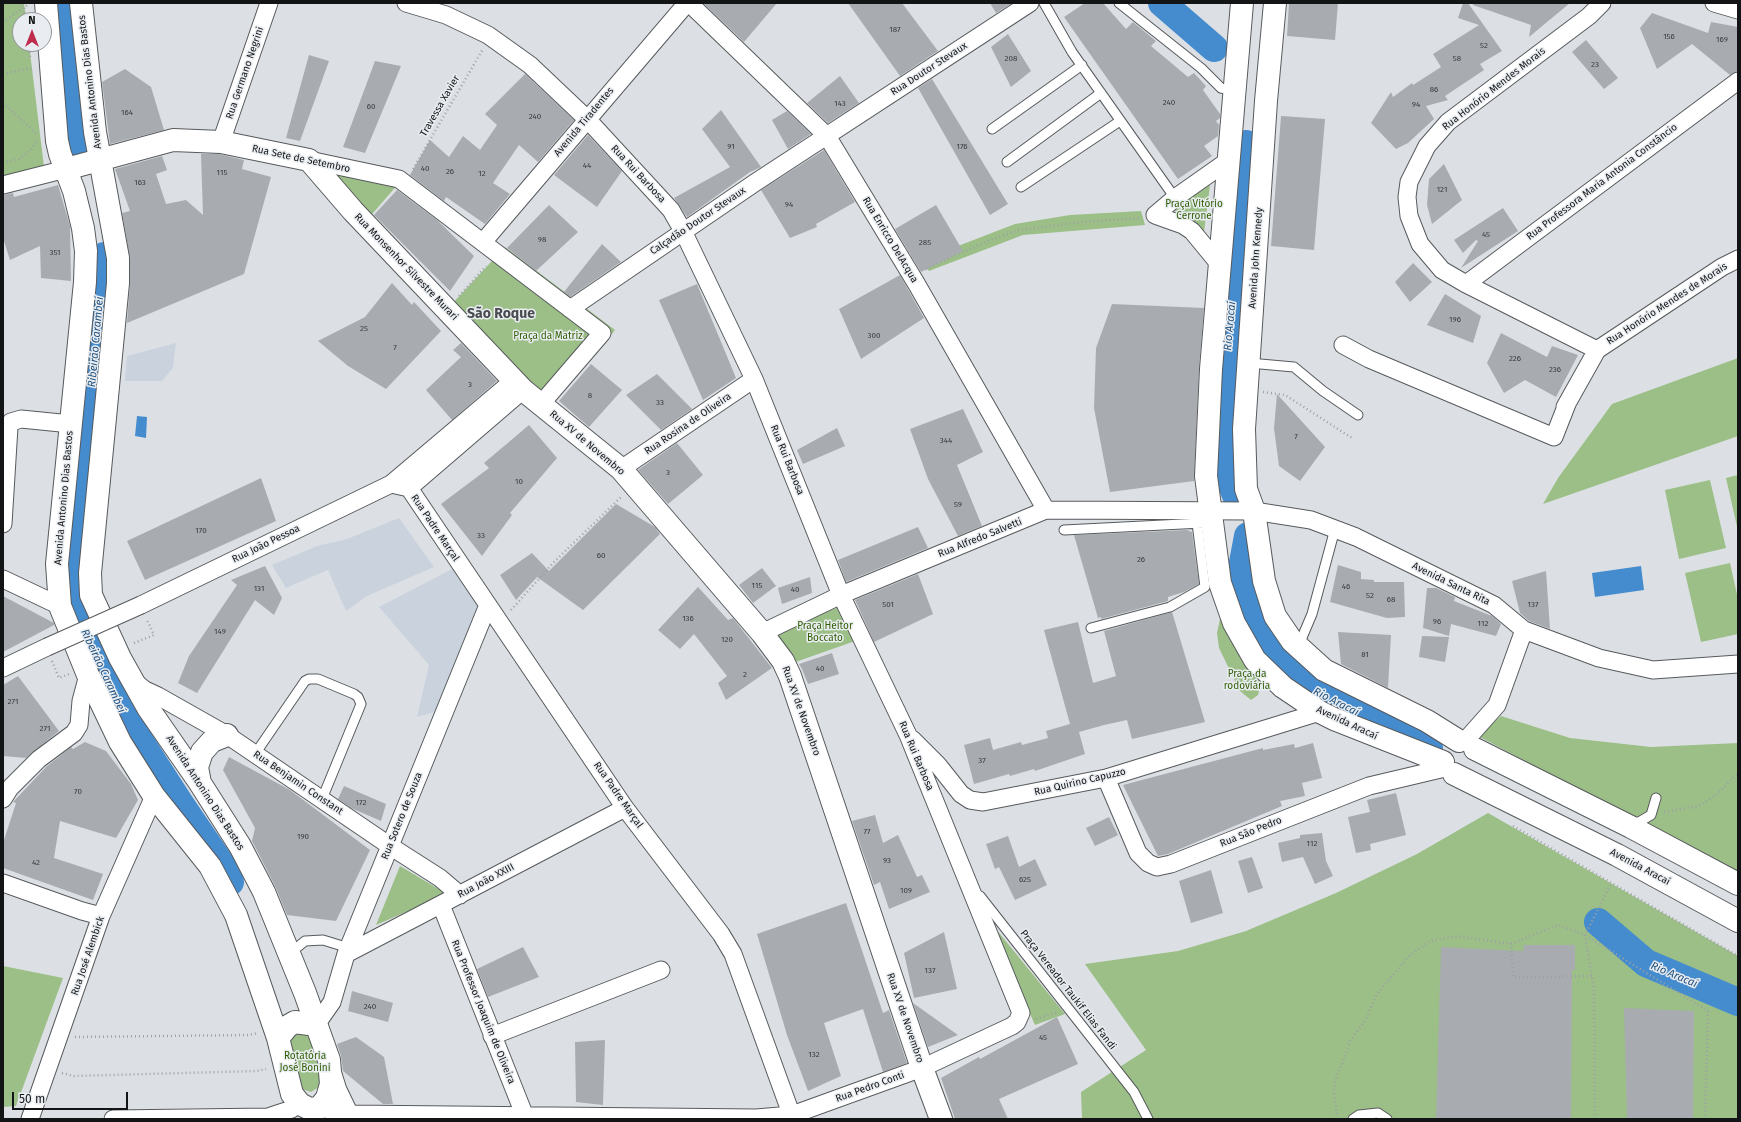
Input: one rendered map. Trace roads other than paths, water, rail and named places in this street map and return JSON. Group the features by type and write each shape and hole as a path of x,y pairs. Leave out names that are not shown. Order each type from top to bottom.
{"main road":[{"name":"Avenida Antonino Dias Bastos","path":"46,3 57,141 74,192 83,228 86,252 57,564 60,606 87,671 120,742 154,796 210,866 236,915 277,1033"},
{"name":"Avenida Antonino Dias Bastos","path":"81,3 95,132 118,258 118,283 90,573 91,595 115,649 148,708 200,783 240,846 264,892 316,1025"},
{"path":"1210,516 1206,476 1211,369 1242,3"},
{"name":"Avenida John Kennedy","path":"1251,511 1246,489 1244,466 1247,391 1275,3"},
{"path":"1233,122 1265,125"},
{"name":"Rua Sete de Setembro","path":"100,161 173,140 221,142 309,160"},
{"name":"Rua Monsenhor Silvestre Murari","path":"309,160 353,211 518,385"},
{"name":"Avenida Antonino Dias Bastos","path":"66,169 100,161"},
{"name":"Rua XV de Novembro","path":"518,385 627,477 762,634 783,661 790,676 922,1068 941,1119"},
{"path":"1251,511 1264,581 1275,616 1292,641 1324,670 1427,721 1467,744 1631,827 1738,884"},
{"name":"Avenida Aracaí","path":"1210,516 1220,583 1234,623 1255,660 1283,687 1320,712 1351,727 1447,768 1617,855 1738,921"},
{"path":"200,783 197,767 202,752 212,741 227,736"},
{"path":"1467,744 1478,754 1476,766 1466,773 1447,768 1444,750 1448,745 1467,744"},
{"path":"1617,855 1631,827"},
{"path":"295,1022 316,1025 329,1060 331,1077 329,1093 325,1102 300,1110 284,1064 277,1033 295,1022"}],"street":[{"name":"Rua Germano Negrini","path":"221,142 269,3"},
{"name":"Rua Rui Barbosa","path":"406,3 446,15 490,37 530,65 587,119 671,210 684,231 754,379 841,595 908,735 967,877 1020,1009 1020,1017 1012,1026"},
{"name":"Avenida Tiradentes","path":"483,242 688,3"},
{"name":"Rua Enricco DelAcqua","path":"688,3 827,136 912,276 1046,510"},
{"name":"Rua Doutor Stevaux","path":"827,136 1030,3"},
{"path":"1570,30 1584,3"},
{"name":"Rua Honório Mendes Morais","path":"1597,350 1466,284 1442,270 1420,244 1409,216 1407,197 1410,182 1427,146 1448,122 1570,30 1602,3"},
{"path":"1714,3 1738,10"},
{"name":"Rua Professora Maria Antonia Constâncio","path":"1466,284 1738,81"},
{"name":"Calçadão Doutor Stevaux","path":"570,309 827,136"},
{"name":"Rua Sete de Setembro","path":"309,160 399,179 483,242"},
{"path":"1220,265 1192,231 1183,225 1155,215 1175,198 1229,160"},
{"path":"3,185 66,169"},
{"path":"483,242 602,333 541,404"},
{"name":"Rua Honório Mendes de Morais","path":"1597,350 1722,267 1738,259"},
{"path":"1343,345 1369,359 1554,438 1566,406 1597,350"},
{"name":"Rua Rosina de Oliveira","path":"627,477 754,379"},
{"path":"391,484 409,488 518,385"},
{"name":"Rua João Pessoa","path":"3,668 141,605 391,484 518,385"},
{"path":"3,524 9,427 11,422 21,419 71,424"},
{"name":"Rua Padre Marçal","path":"409,488 625,808 722,934 733,954 793,1117"},
{"name":"Rua Alfredo Salvetti","path":"762,634 841,595 1046,510 1210,516 1251,511"},
{"name":"Avenida Santa Rita","path":"1251,511 1311,520 1356,537 1494,605 1524,630 1599,658 1653,670 1738,664"},
{"path":"3,579 60,606"},
{"name":"Rua Sotero de Souza","path":"316,1025 332,1002 348,951 488,605"},
{"path":"1467,744 1497,705 1524,630"},
{"path":"3,799 10,788 39,759 74,733 79,725 81,702 87,671"},
{"name":"Rua Benjamin Constant","path":"131,679 145,690 227,736 255,754 390,846 440,878 460,895"},
{"name":"Rua Quirino Capuzzo","path":"908,735 938,765 961,794 970,800 983,802 1106,778 1320,712"},
{"name":"Rua São Pedro","path":"1106,778 1138,853 1148,864 1157,867 1171,864 1369,786 1447,768"},
{"name":"Rua José Alembick","path":"30,1119 101,916 154,796"},
{"name":"Rua João XXIII","path":"348,951 442,905 625,808"},
{"path":"3,883 82,911 101,916"},
{"name":"Rua Professor Joaquim de Oliveira","path":"442,905 525,1117"},
{"path":"492,1036 661,970"},
{"name":"Rua Pedro Conti","path":"300,1110 352,1117 793,1117 922,1068 1012,1026"},
{"path":"329,1060 338,1090 352,1117"},
{"path":"113,1119 268,1117 300,1110"}],"lane":[{"path":"1044,3 1072,52 1175,198"},
{"path":"1119,3 1201,68 1221,88 1235,90"},
{"path":"992,129 1082,65"},
{"path":"1007,162 1101,93"},
{"path":"1021,187 1120,121"},
{"path":"1249,363 1294,367 1358,415"},
{"path":"1064,530 1210,516 1204,587 1170,607 1091,628"},
{"path":"1298,647 1312,614 1335,529"},
{"path":"255,754 302,685 309,678 318,679 358,697 361,704 322,799"},
{"path":"1631,827 1651,815 1656,798"},
{"name":"Praça Vereador Taukif Elias Fandi","path":"967,877 991,912 1134,1092 1148,1119"},
{"path":"289,954 305,941 323,940 348,951"},
{"path":"1353,1119 1359,1115 1378,1113 1387,1119"}],"water":[{"path":"137,416 147,417 146,438 135,436"},
{"path":"1641,566 1644,590 1595,597 1592,573"}],"waterway":[{"name":"Ribeirão Carambeí","path":"63,3 77,143"},
{"name":"Rio Aracaí","path":"1162,3 1214,48"},
{"name":"Rio Aracaí","path":"1240,505 1225,468 1227,362 1246,144"},
{"name":"Ribeirão Carambeí","path":"104,256 74,571 74,599 80,623 96,661 123,715 221,864 230,882"},
{"name":"Rio Aracaí","path":"1248,536 1240,578 1253,624 1278,663 1314,692 1429,748"},
{"name":"Rio Aracaí","path":"1598,922 1646,963 1738,1002"}],"district":[{"name":"São Roque","path":"501,314"}],"park label":[{"name":"Praça Vitório Cerrone","path":"1194,210"},
{"name":"Praça da Matriz","path":"548,336"},
{"name":"Praça Heitor Boccato","path":"825,632"},
{"name":"Praça da rodoviária","path":"1247,680"},
{"name":"Rotatória José Bonini","path":"305,1062"}]}
